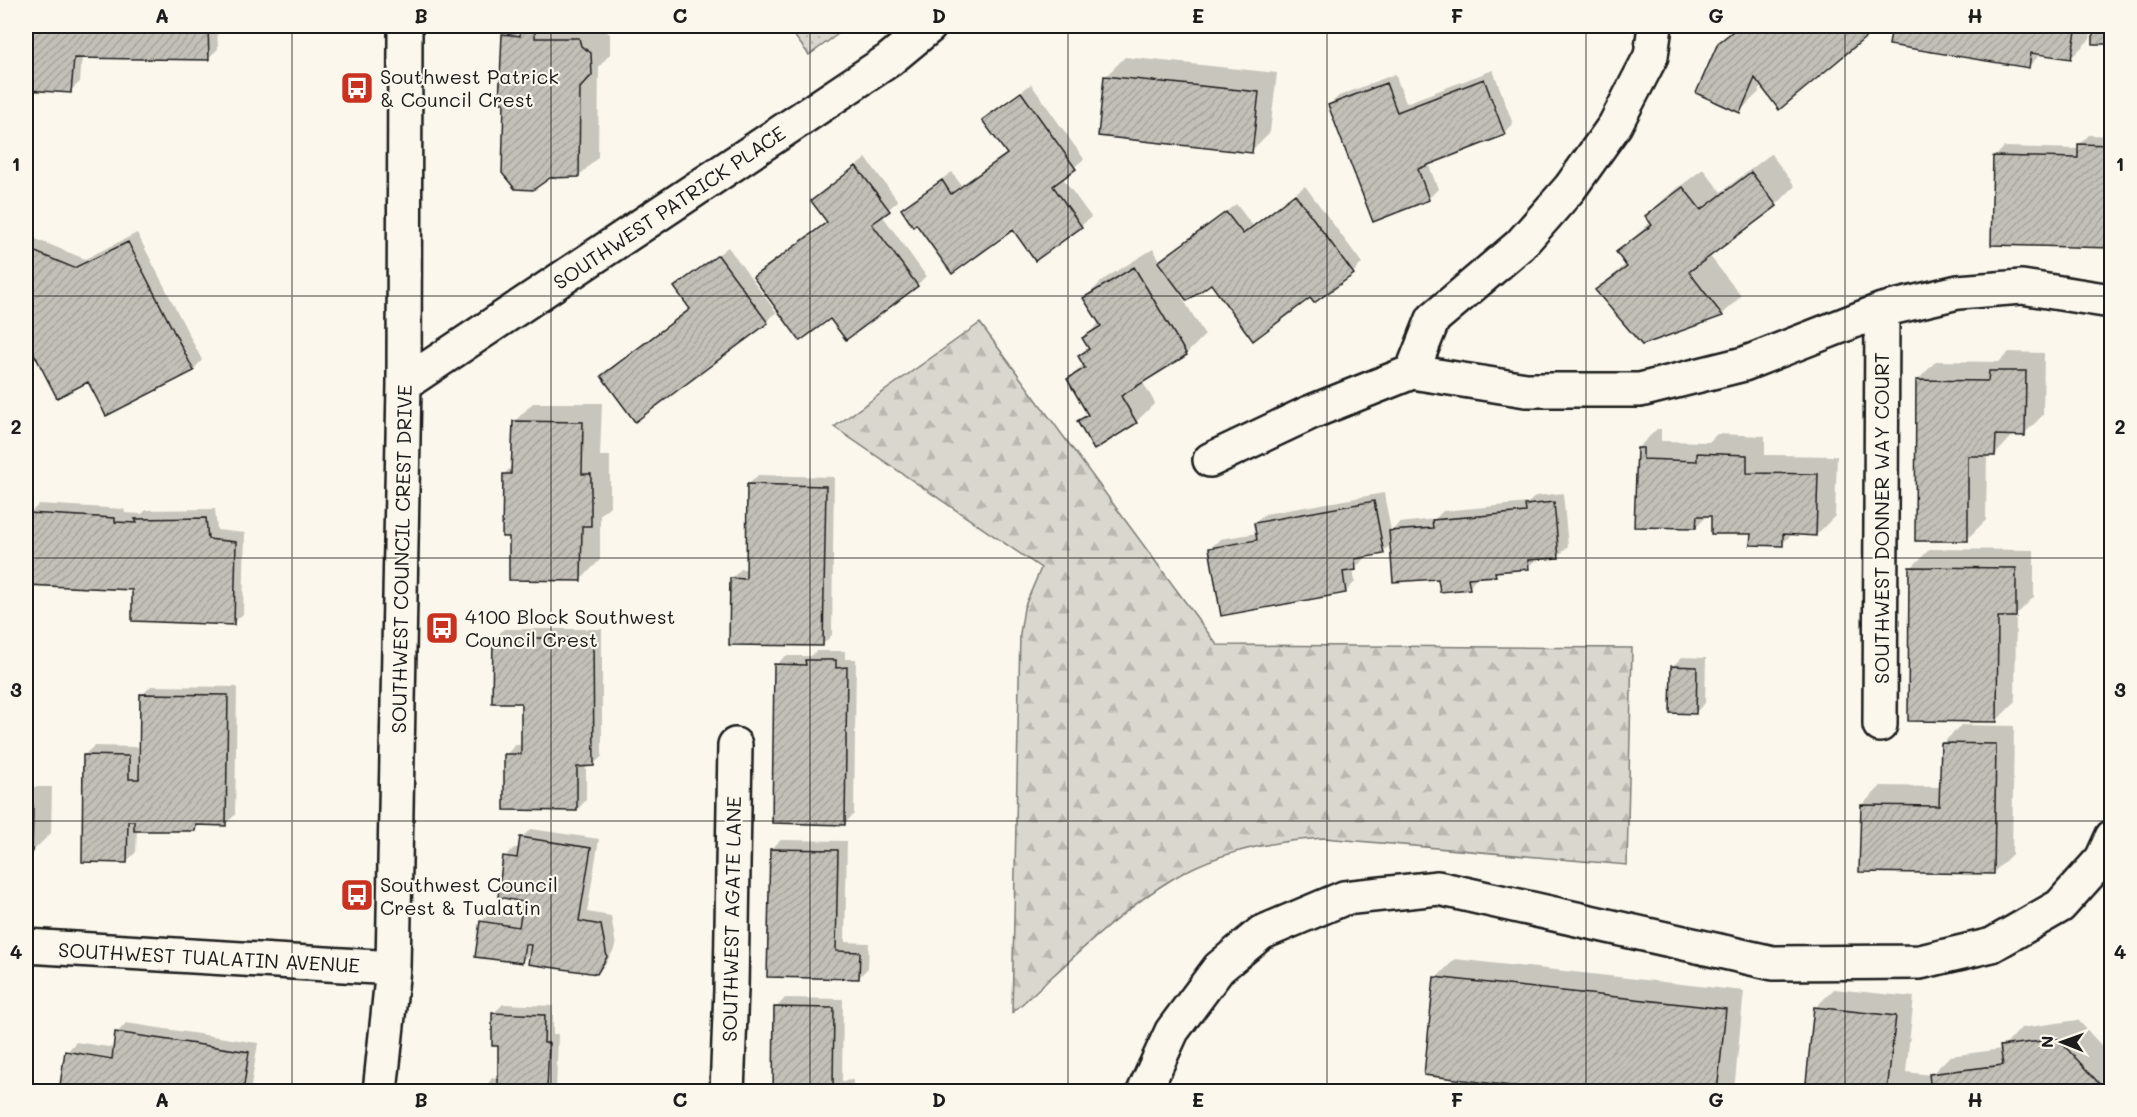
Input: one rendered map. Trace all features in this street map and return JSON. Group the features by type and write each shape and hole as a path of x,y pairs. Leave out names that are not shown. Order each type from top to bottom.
{"street":[{"path":"384,26 405,63"},
{"name":"SOUTHWEST COUNCIL CREST DRIVE","path":"380,1092 393,968 404,384 405,26"},
{"name":"SOUTHWEST PATRICK PLACE","path":"404,384 889,60 930,26"},
{"path":"1412,372 1433,319 1520,245 1570,188 1615,125 1651,57 1655,26"},
{"path":"1210,460 1309,413 1412,372 1526,390 1640,390 1744,364 1882,310 1958,292 2022,287 2111,301"},
{"name":"SOUTHWEST DONNER WAY COURT","path":"1880,725 1882,310"},
{"name":"SOUTHWEST AGATE LANE","path":"727,1092 735,746"},
{"path":"1144,1092 1172,1031 1219,968 1261,933 1344,898 1438,888 1773,963 1920,962 1992,945 2060,906 2102,859 2112,837"},
{"name":"SOUTHWEST TUALATIN AVENUE","path":"26,946 393,968"}],"green space":[{"path":"787,26 849,26 809,55"},
{"path":"980,323 1217,645 1632,648 1627,865 1324,838 1246,849 1191,869 1153,892 1090,942 1012,1013 1020,634 1024,608 1041,568 834,427"}],"building":[{"path":"26,26 208,26 209,60 74,58 71,93 26,90"},
{"path":"520,26 535,26 535,38 579,38 581,46 591,53 592,75 580,88 579,177 550,178 533,190 515,189 502,173 504,103 499,103 502,34 520,36"},
{"path":"1732,26 1864,26 1871,33 1779,110 1755,78 1740,113 1696,93 1718,43 1732,32"},
{"path":"1892,26 2077,26 2071,59 2031,53 2029,68 1889,45"},
{"path":"2093,26 2112,26 2112,44 2093,44"},
{"path":"1104,76 1259,92 1252,153 1098,136"},
{"path":"1484,79 1505,135 1418,169 1429,200 1373,222 1328,105 1386,83 1397,112"},
{"path":"1021,92 1076,169 1053,186 1082,227 1035,261 1013,230 952,274 916,224 913,227 901,209 942,180 951,194 1007,154 982,120"},
{"path":"2078,144 2112,145 2112,248 1991,245 1993,156 2078,158"},
{"path":"856,166 890,211 872,224 918,286 846,340 830,319 800,341 753,277 827,222 811,201"},
{"path":"1751,172 1777,206 1689,272 1723,316 1642,345 1595,290 1627,267 1616,252 1652,225 1645,216 1683,187 1701,210"},
{"path":"1295,194 1354,274 1314,303 1310,298 1253,341 1211,284 1187,301 1158,262 1226,212 1243,234"},
{"path":"128,242 194,371 106,416 88,382 57,398 26,338 26,248 74,268"},
{"path":"718,255 768,323 635,422 601,376 690,309 674,287"},
{"path":"1134,267 1187,355 1121,396 1137,423 1094,450 1077,421 1088,415 1067,379 1085,368 1078,356 1089,349 1082,338 1101,326 1083,298"},
{"path":"1989,371 2026,371 2025,436 1996,435 1995,456 1968,456 1968,541 1915,541 1916,380 1988,381"},
{"path":"513,421 583,422 582,474 591,474 591,526 582,526 581,581 509,580 509,537 502,537 503,474 511,474"},
{"path":"1637,448 1643,448 1643,459 1697,461 1697,453 1747,455 1747,473 1818,474 1816,536 1783,534 1783,546 1750,545 1751,534 1711,534 1711,516 1697,516 1696,528 1634,527"},
{"path":"747,484 826,486 823,646 729,645 730,578 746,579"},
{"path":"1374,501 1384,554 1355,559 1356,570 1343,572 1346,593 1221,616 1209,548 1257,540 1254,523"},
{"path":"1554,502 1559,558 1528,560 1529,569 1495,572 1496,576 1468,578 1470,589 1440,592 1438,579 1393,582 1389,531 1433,528 1432,520 1526,512 1525,505"},
{"path":"28,513 115,518 115,522 137,523 135,519 206,518 208,539 236,542 234,625 132,621 132,590 26,585"},
{"path":"1909,567 2016,568 2016,617 1998,617 1997,722 1908,721"},
{"path":"493,638 593,638 594,766 577,767 577,811 504,810 504,754 521,754 521,703 492,703"},
{"path":"805,660 836,660 836,668 847,667 845,825 772,823 774,664 806,665"},
{"path":"1671,666 1697,667 1696,714 1670,713"},
{"path":"140,694 228,695 226,826 196,825 195,831 134,831 134,821 128,821 127,863 82,862 83,755 129,756 129,779 139,779"},
{"path":"1941,743 1996,744 1994,874 1859,872 1861,805 1939,806"},
{"path":"26,805 33,805 32,853 26,853"},
{"path":"520,837 591,848 579,921 601,925 607,957 597,974 528,964 531,945 525,944 522,963 475,957 480,921 519,927 523,902 498,897 503,856 517,858"},
{"path":"770,849 838,850 836,951 860,952 859,979 767,977"},
{"path":"1434,977 1726,1009 1717,1092 1559,1092 1424,1075"},
{"path":"774,1007 834,1008 833,1089 844,1089 844,1092 773,1092"},
{"path":"1814,1007 1896,1016 1887,1091 1896,1092 1805,1092"},
{"path":"492,1013 545,1015 544,1043 549,1043 547,1092 481,1092 481,1087 498,1088 498,1046 492,1046"},
{"path":"115,1032 249,1052 243,1092 59,1092 65,1051 112,1059"},
{"path":"2058,1039 2107,1092 1931,1092 1929,1074 2003,1065 2000,1046"}],"place":[{"name":"Southwest Patrick & Council Crest","path":"357,88"},
{"name":"4100 Block Southwest Council Crest","path":"442,628"},
{"name":"Southwest Council Crest & Tualatin","path":"357,895"}]}
